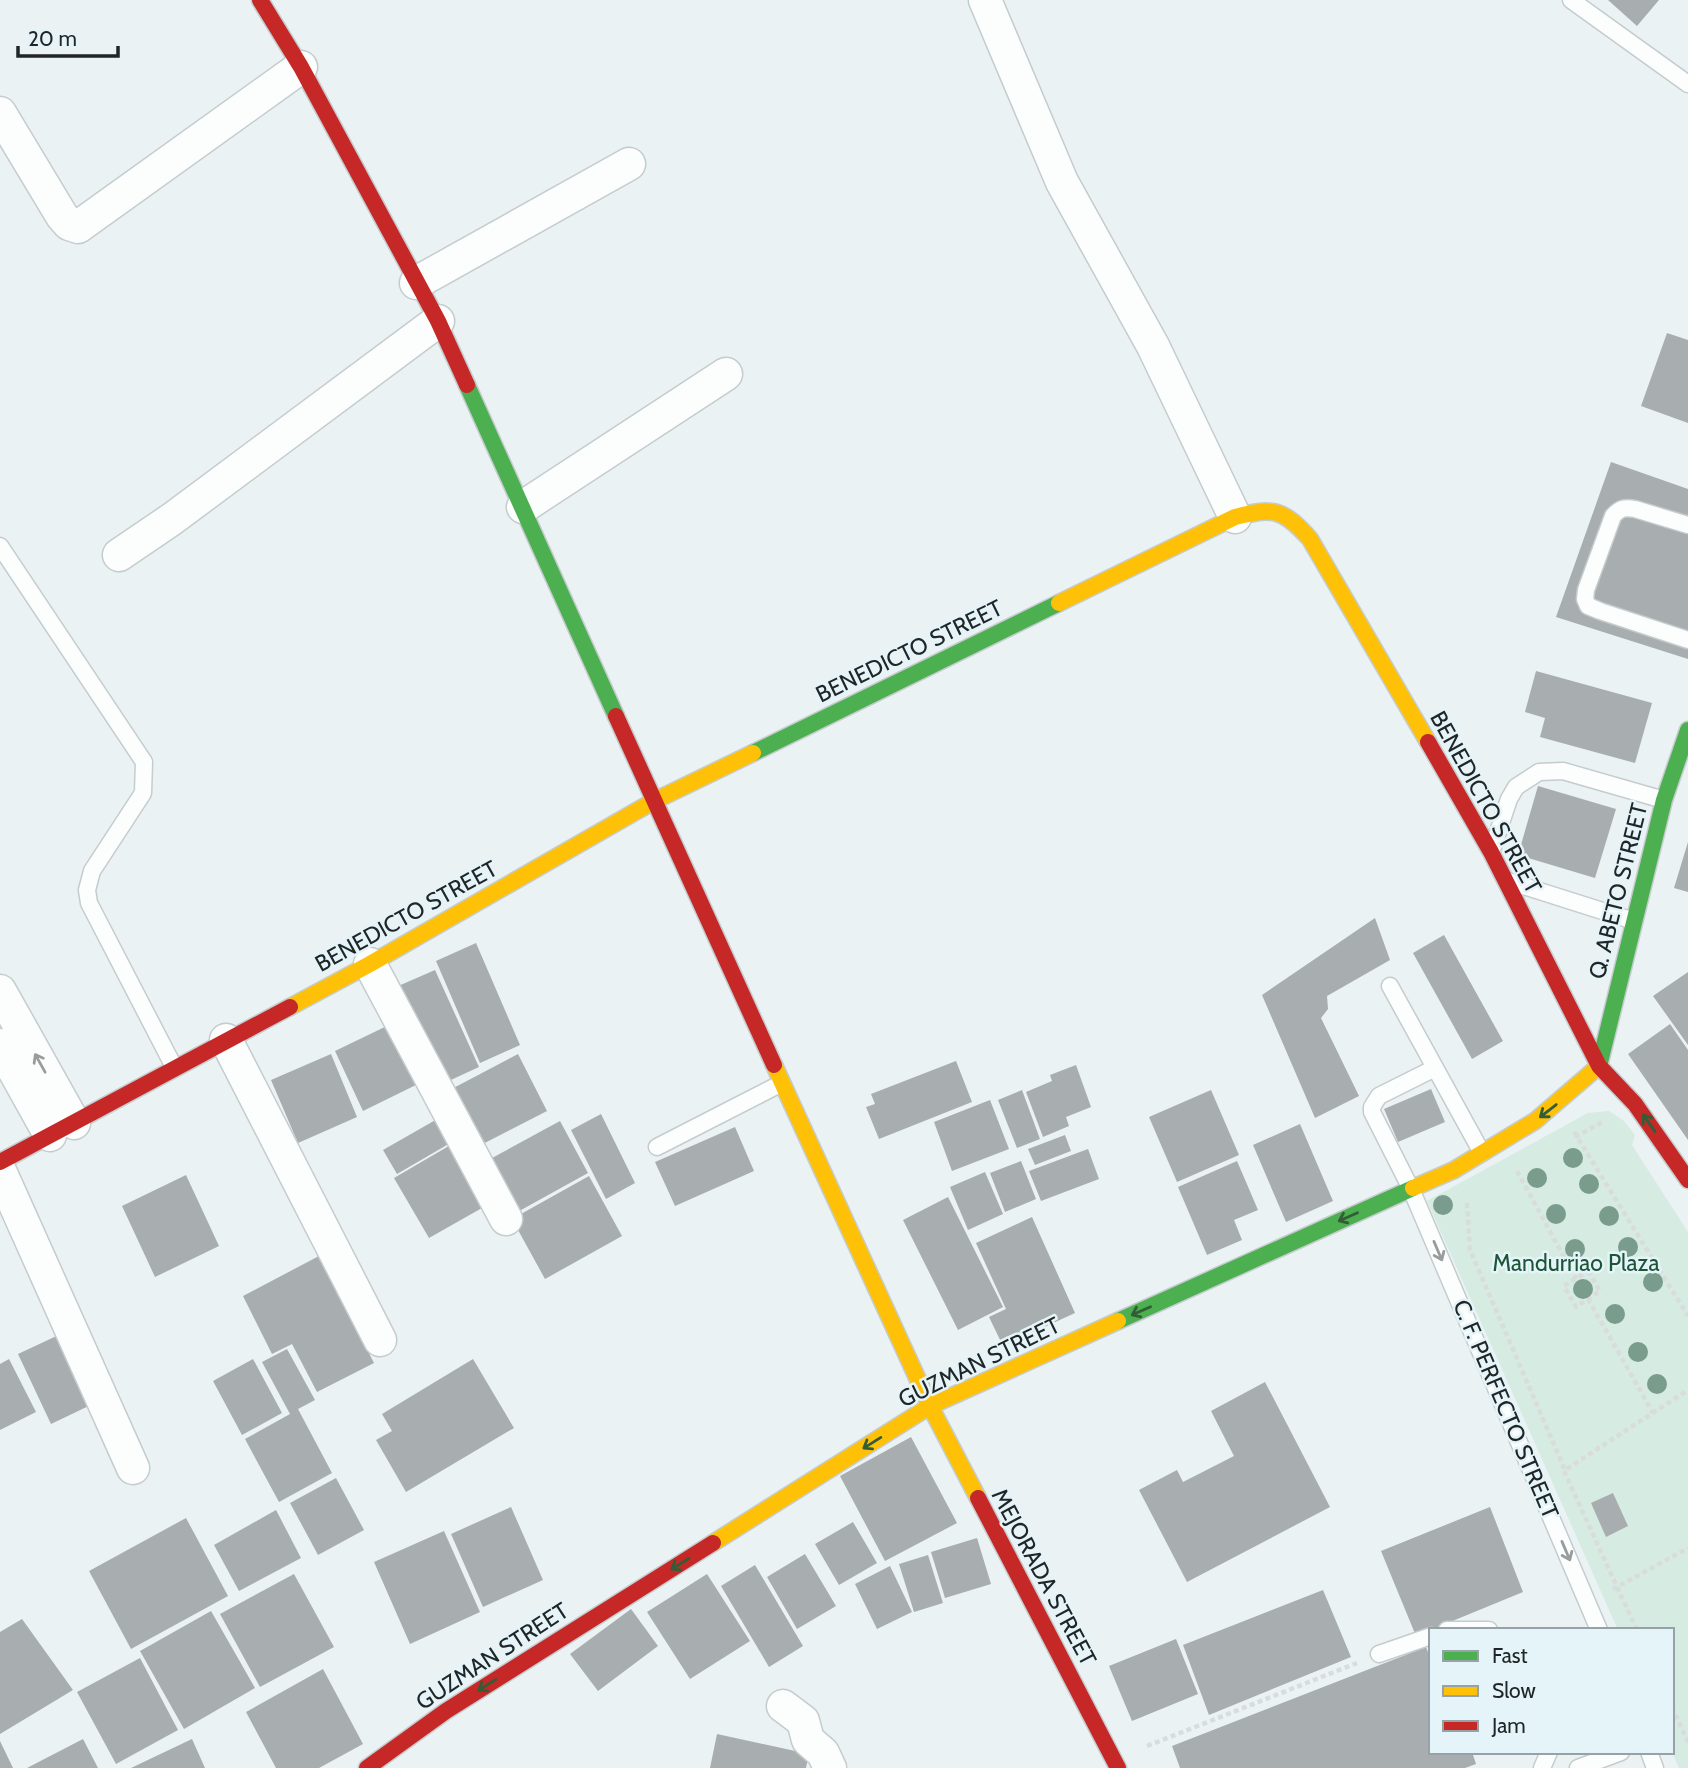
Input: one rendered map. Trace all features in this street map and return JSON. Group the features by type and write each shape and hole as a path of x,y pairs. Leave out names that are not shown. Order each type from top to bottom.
{"street":[{"name":"MEJORADA STREET","path":"260,0 301,67 438,321 930,1406 1116,1763"},
{"path":"985,0 1062,182 1153,346 1235,517"},
{"path":"0,113 62,216 69,224 78,227 301,67"},
{"path":"416,283 629,164"},
{"path":"119,555 172,519 438,321"},
{"path":"523,506 726,374"},
{"name":"BENEDICTO STREET","path":"0,1162 370,964 654,801 1235,517 1270,508 1290,515 1310,539 1491,852 1599,1066 1636,1104 1688,1180"},
{"name":"Q. ABETO STREET","path":"1599,1066 1664,800 1688,730"},
{"path":"370,964 506,1219"},
{"path":"0,991 62,1129"},
{"path":"226,1040 380,1340"},
{"path":"0,1045 62,1129"},
{"name":"GUZMAN STREET","path":"367,1768 446,1711 930,1406 1454,1170 1557,1104 1599,1066"},
{"path":"0,1171 133,1468"},
{"path":"783,1706 803,1721 808,1740 823,1753 830,1768"}],"lane":[{"path":"1571,0 1688,84"},
{"path":"1688,525 1627,507 1619,509 1613,516 1585,599 1588,606 1600,611 1688,640"},
{"path":"0,546 144,762 143,793 92,871 88,890 89,903 174,1067"},
{"path":"1491,852 1509,799 1516,787 1539,772 1563,771 1664,800"},
{"path":"1505,880 1634,921"},
{"path":"1390,986 1482,1153"},
{"name":"C. F. PERFECTO STREET","path":"1435,1068 1379,1096 1371,1112 1411,1189 1598,1628"},
{"path":"657,1147 782,1083"},
{"path":"1379,1654 1429,1637"},
{"path":"1578,1768 1616,1754"}],"path":[{"path":"1557,1104 1688,1316"},
{"path":"1500,1143 1576,1279"},
{"path":"1454,1170 1466,1196 1470,1250 1636,1628"},
{"path":"1588,1271 1600,1291 1576,1307 1564,1286 1576,1279 1588,1271"},
{"path":"1588,1299 1653,1413"},
{"path":"1565,1470 1688,1391"},
{"path":"1587,1601 1688,1548"},
{"path":"1116,1763 1379,1654"},
{"path":"1674,1711 1688,1742"}],"green space":[{"name":"Mandurriao Plaza","path":"1609,1111 1624,1121 1635,1135 1632,1145 1688,1232 1688,1768 1679,1768 1673,1754 1674,1628 1617,1628 1427,1201 1588,1113"}],"building":[{"path":"1608,0 1659,0 1637,26"},
{"path":"1667,333 1688,340 1688,423 1641,406"},
{"path":"1611,462 1688,489 1688,659 1556,617"},
{"path":"1536,671 1652,703 1635,763 1540,737 1545,718 1525,712"},
{"path":"1538,786 1616,809 1595,878 1518,855"},
{"path":"1688,842 1688,892 1674,888"},
{"path":"1375,918 1390,960 1327,996 1328,1009 1321,1018 1359,1096 1315,1118 1262,995"},
{"path":"1444,935 1503,1041 1472,1059 1413,953"},
{"path":"476,943 520,1045 480,1063 436,961"},
{"path":"435,970 479,1067 440,1085 396,987"},
{"path":"1688,972 1688,1045 1653,996"},
{"path":"391,1024 420,1083 363,1111 335,1051"},
{"path":"1670,1024 1688,1050 1688,1140 1628,1054"},
{"path":"331,1054 357,1117 298,1143 271,1080"},
{"path":"518,1054 547,1111 473,1149 444,1093"},
{"path":"956,1061 972,1102 879,1139 866,1107 875,1104 871,1094"},
{"path":"1076,1065 1091,1107 1066,1117 1069,1126 1043,1137 1026,1092 1052,1081 1050,1075"},
{"path":"1431,1089 1445,1122 1398,1142 1384,1109"},
{"path":"1022,1090 1040,1139 1017,1148 998,1100"},
{"path":"1211,1090 1239,1155 1177,1182 1149,1117"},
{"path":"990,1100 1009,1149 952,1171 934,1122"},
{"path":"601,1114 635,1183 606,1199 571,1130"},
{"path":"439,1118 452,1142 397,1174 383,1150"},
{"path":"560,1121 588,1173 512,1215 483,1163"},
{"path":"1300,1124 1333,1201 1286,1222 1253,1145"},
{"path":"735,1127 754,1171 675,1206 655,1162"},
{"path":"1065,1135 1071,1151 1035,1165 1028,1149"},
{"path":"454,1143 489,1204 429,1238 394,1178"},
{"path":"1088,1149 1099,1179 1041,1201 1029,1171"},
{"path":"1021,1161 1036,1199 1005,1212 990,1173"},
{"path":"1237,1161 1258,1210 1234,1220 1242,1240 1207,1255 1178,1187"},
{"path":"985,1172 1003,1214 968,1230 950,1187"},
{"path":"186,1175 219,1246 155,1277 122,1206"},
{"path":"589,1176 622,1236 545,1279 512,1219"},
{"path":"948,1197 1003,1307 958,1330 903,1220"},
{"path":"1032,1217 1075,1313 1003,1346 989,1317 1006,1309 976,1243"},
{"path":"319,1256 374,1363 317,1392 292,1344 272,1354 243,1296"},
{"path":"65,1332 97,1402 51,1424 18,1354"},
{"path":"287,1349 315,1400 298,1409 332,1473 279,1502 245,1439 290,1414 262,1362"},
{"path":"9,1359 36,1412 0,1430 0,1364"},
{"path":"253,1359 282,1413 242,1435 213,1381"},
{"path":"473,1359 514,1428 406,1492 376,1440 392,1431 382,1414"},
{"path":"1265,1382 1330,1507 1187,1582 1139,1490 1177,1470 1183,1482 1234,1456 1211,1411"},
{"path":"911,1437 957,1523 885,1561 840,1476"},
{"path":"336,1478 364,1530 318,1555 290,1503"},
{"path":"1613,1493 1628,1526 1606,1537 1591,1503"},
{"path":"511,1507 543,1580 483,1607 451,1534"},
{"path":"1490,1507 1523,1592 1435,1628 1429,1628 1429,1631 1416,1636 1381,1551"},
{"path":"276,1510 301,1558 239,1591 214,1545"},
{"path":"186,1518 228,1596 131,1649 89,1571"},
{"path":"853,1522 877,1563 839,1585 815,1544"},
{"path":"444,1531 480,1612 410,1644 374,1562"},
{"path":"977,1538 991,1584 945,1598 931,1552"},
{"path":"805,1554 836,1606 797,1629 767,1577"},
{"path":"928,1555 943,1603 914,1612 899,1564"},
{"path":"755,1565 803,1646 769,1667 721,1586"},
{"path":"890,1566 912,1612 877,1629 855,1584"},
{"path":"294,1574 334,1647 260,1687 220,1614"},
{"path":"707,1574 750,1641 690,1679 647,1612"},
{"path":"1323,1590 1351,1657 1209,1715 1183,1645"},
{"path":"631,1609 658,1646 598,1691 570,1654"},
{"path":"211,1611 255,1688 184,1729 140,1651"},
{"path":"22,1619 73,1690 0,1734 0,1632"},
{"path":"1176,1639 1198,1694 1132,1721 1109,1666"},
{"path":"1426,1647 1429,1655 1429,1754 1473,1754 1476,1764 1465,1768 1180,1768 1172,1746"},
{"path":"140,1658 178,1730 116,1764 77,1692"},
{"path":"323,1669 363,1744 319,1768 276,1768 246,1712"},
{"path":"717,1734 809,1754 806,1768 710,1768"},
{"path":"83,1739 98,1768 27,1768"},
{"path":"192,1739 205,1768 131,1768"},
{"path":"0,1741 13,1768 0,1768"}],"traffic: fast":[{"path":"467,385 616,716"},
{"path":"753,753 1059,603"},
{"path":"1599,1066 1664,800 1688,730"},
{"path":"1118,1321 1413,1188"}],"traffic: slow":[{"path":"1059,603 1235,517 1259,512 1285,516 1310,539 1428,742"},
{"path":"290,1007 654,801 753,753"},
{"path":"774,1065 930,1406 978,1498"},
{"path":"1413,1188 1454,1170 1535,1121 1599,1066"},
{"path":"713,1543 930,1406 1118,1321"}],"traffic: jam":[{"path":"260,0 301,67 438,321 467,385"},
{"path":"616,716 774,1065"},
{"path":"1428,742 1491,852 1599,1066 1635,1104 1688,1180"},
{"path":"0,1162 290,1007"},
{"path":"978,1498 1118,1768"},
{"path":"367,1768 446,1711 713,1543"}]}
